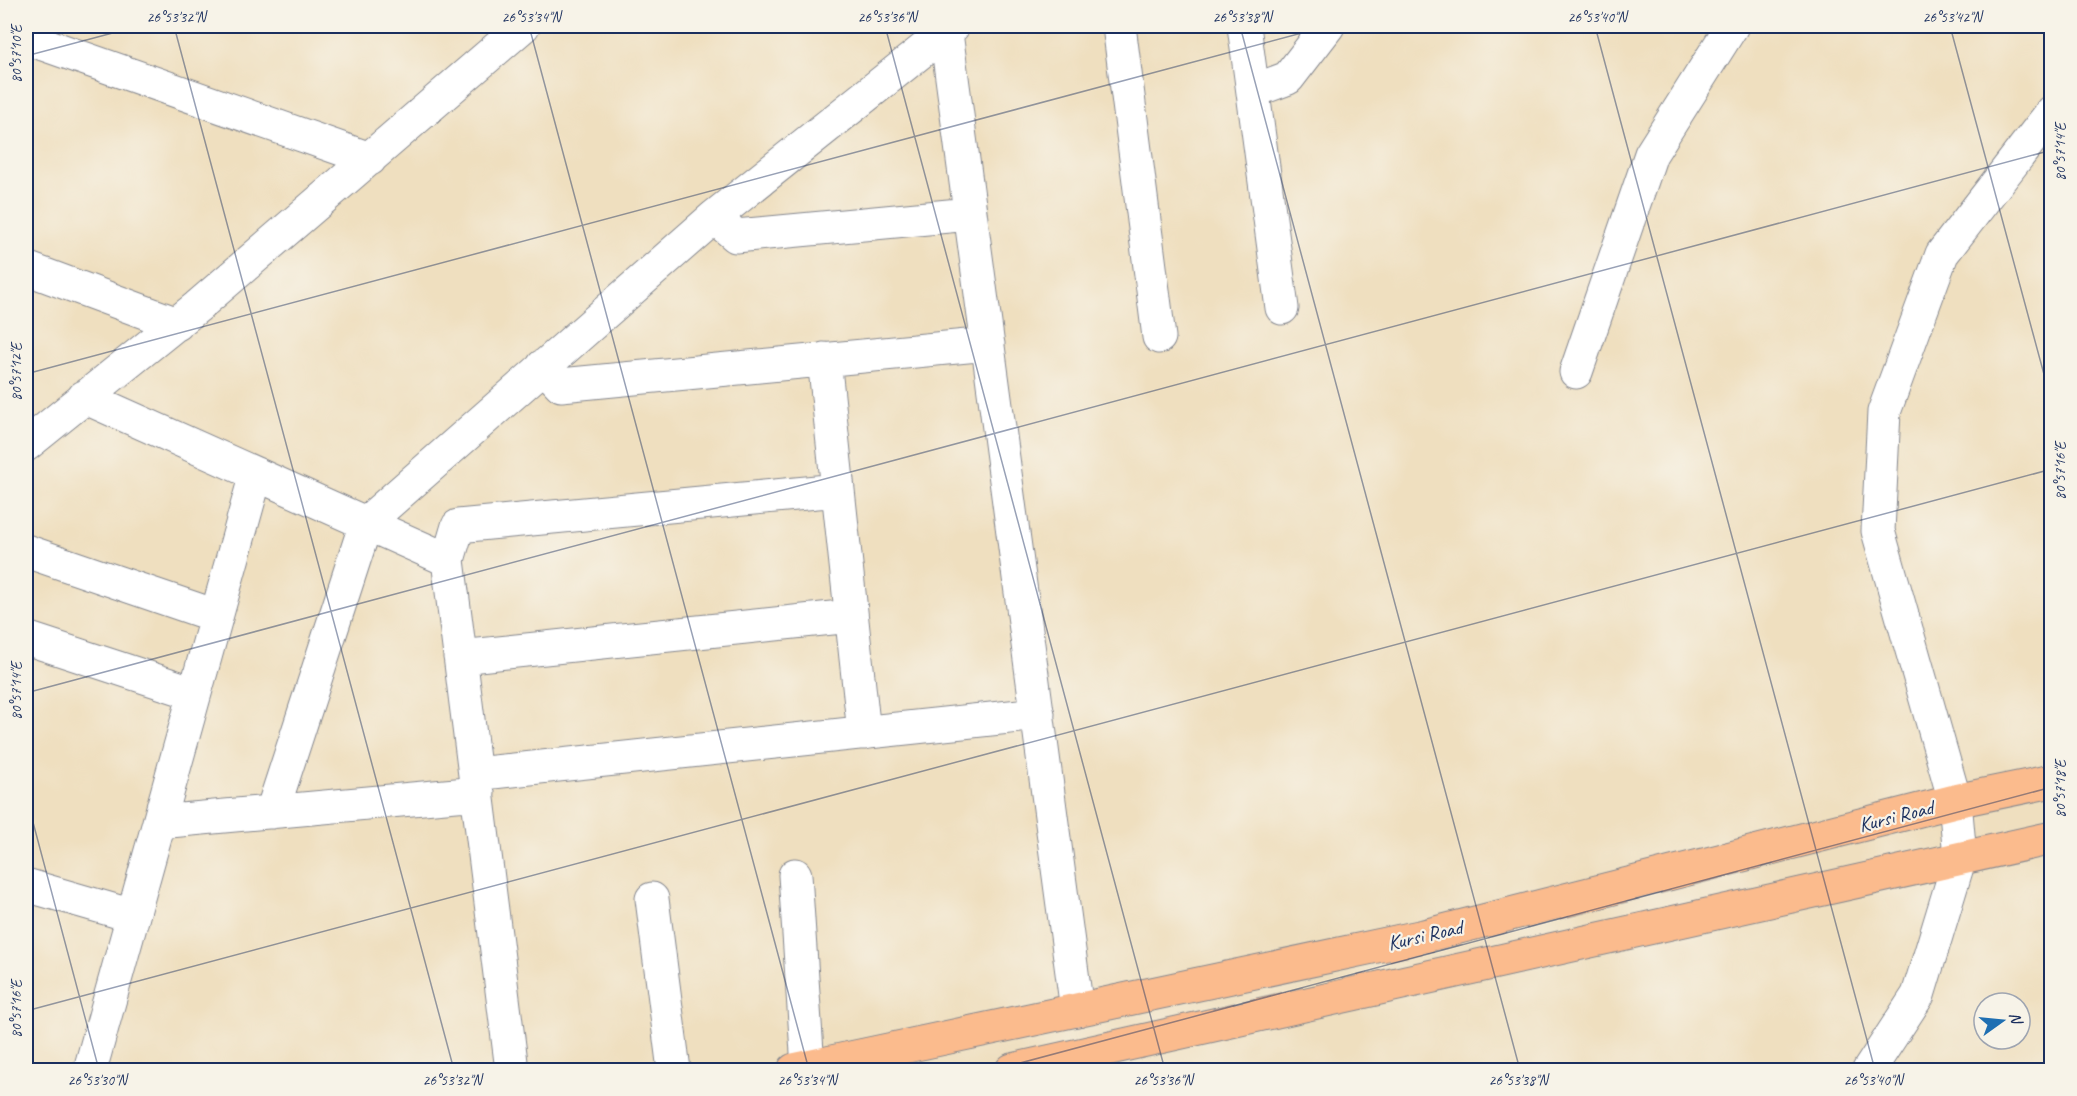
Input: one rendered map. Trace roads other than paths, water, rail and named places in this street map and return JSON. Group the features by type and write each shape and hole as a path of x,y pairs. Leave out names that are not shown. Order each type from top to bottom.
{"main road":[{"name":"Kursi Road","path":"801,1069 1424,936 1955,801 2052,781"},
{"name":"Kursi Road","path":"1031,1068 2052,837"}],"street":[{"path":"26,445 177,324 523,26"},
{"path":"1119,26 1159,337"},
{"path":"1244,26 1282,308"},
{"path":"1253,91 1288,78 1328,26"},
{"path":"1576,372 1651,154 1732,26"},
{"path":"949,29 970,214 1077,1010"},
{"path":"272,812 366,523 714,217 949,29"},
{"path":"26,38 370,159"},
{"path":"1871,1070 1918,995 1960,857 1955,801 1878,531 1884,412 1942,254 2052,112"},
{"path":"714,217 736,236 970,214"},
{"path":"26,268 177,324"},
{"path":"543,366 561,385 988,344"},
{"path":"824,359 864,733"},
{"path":"84,398 448,560"},
{"path":"90,1071 256,474"},
{"path":"512,1071 448,560 458,526 838,490"},
{"path":"26,551 216,616"},
{"path":"460,657 851,616"},
{"path":"26,638 194,693"},
{"path":"159,822 272,812 864,733 1038,714"},
{"path":"795,875 801,1069"},
{"path":"26,885 133,916"},
{"path":"652,899 674,1071"}]}
